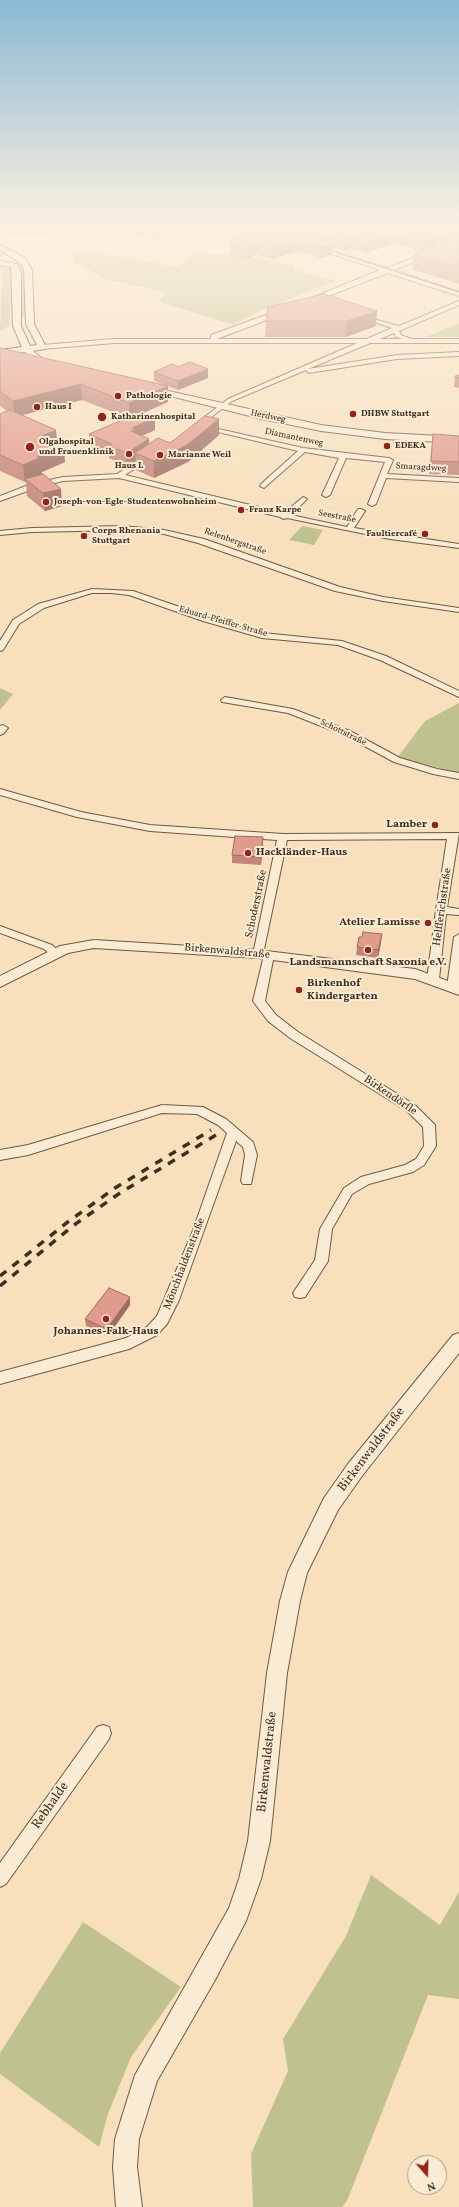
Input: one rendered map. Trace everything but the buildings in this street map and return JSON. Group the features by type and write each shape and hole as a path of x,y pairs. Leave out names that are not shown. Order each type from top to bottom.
{"main road":[{"path":"7,340 11,330"},
{"path":"0,353 40,344 32,330"},
{"path":"7,340 26,346"},
{"path":"7,340 26,346"}],"street":[{"path":"206,341 234,330"},
{"path":"222,405 230,400 394,330"},
{"path":"396,330 398,336 411,341"},
{"path":"40,344 114,341 459,340"},
{"path":"40,344 56,361"},
{"path":"26,346 32,355 42,362 62,370"},
{"path":"299,370 309,371 397,357 459,354"},
{"name":"Herdweg","path":"142,387 222,405 262,416 344,431 459,440"},
{"name":"Diamantenweg","path":"222,405 193,428 303,450 343,456 389,460"},
{"path":"264,486 303,450"},
{"path":"0,499 34,486 63,479 119,476 157,452"},
{"path":"326,495 343,456"},
{"name":"Smaragdweg","path":"372,504 389,460"},
{"name":"Seestraße","path":"119,476 284,517 349,530 459,546"},
{"name":"Smaragdweg","path":"382,476 459,480"},
{"path":"284,517 303,499"},
{"path":"349,530 361,511"},
{"name":"Relenbergstraße","path":"0,533 32,530 109,528 164,532 201,541 338,589 383,599 459,610"},
{"name":"Eduard-Pfeiffer-Straße","path":"0,648 16,622 41,606 86,593 111,591 130,593 206,619 262,635 339,643 383,658 459,694"},
{"name":"Schottstraße","path":"224,700 290,711 347,733 397,760 436,772 459,776"},
{"path":"0,792 80,815 150,828 283,837 456,836"},
{"name":"Helfferichstraße","path":"433,979 441,910 456,836"},
{"name":"Schoderstraße","path":"263,954 283,837"},
{"path":"441,910 459,912"},
{"path":"0,929 48,947 56,954"},
{"path":"0,937 18,937"},
{"name":"Helfferichstraße","path":"457,988 459,937"},
{"name":"Birkenwaldstraße","path":"0,982 74,946 94,944 263,954 415,974 457,988"},
{"name":"Birkendörfle","path":"263,954 259,1001 272,1018 294,1035 411,1108 429,1125 430,1146 420,1162 409,1169 365,1180 348,1191 326,1229 320,1261 310,1280 303,1286 300,1293"},
{"path":"0,1155 28,1150 162,1109 200,1110 222,1122 248,1145 251,1155 246,1181"},
{"name":"Mönchhaldenstraße","path":"0,1378 129,1343 152,1331 162,1320 172,1300 233,1133"},
{"name":"Birkenwaldstraße","path":"128,2207 125,2167 127,2139 145,2082 207,1972 238,1913 250,1879 259,1841 277,1674 290,1601 298,1572 332,1504 355,1470 459,1340"},
{"name":"Rebhalde","path":"0,1878 103,1733"}],"green space":[{"path":"443,330 459,330 459,337 426,337"},
{"path":"302,526 323,530 314,545 289,540"},
{"path":"0,688 13,694 0,710"},
{"path":"459,703 459,773 397,758 425,721"},
{"path":"371,1875 440,1925 459,1892 459,1999 428,1995 347,2201 342,2207 253,2207 251,2154 288,2071 283,2039 346,1936"},
{"path":"83,1922 181,1987 131,2057 108,2114 99,2147 0,2074 0,2053"}],"railway":[{"path":"0,1276 69,1221 115,1188 211,1130"},
{"path":"0,1286 74,1225 120,1193 216,1135"}],"place":[{"name":"Pathologie","path":"118,396"},
{"name":"Haus I","path":"37,407"},
{"name":"DHBW Stuttgart","path":"353,414"},
{"name":"Katharinenhospital","path":"102,417"},
{"name":"EDEKA","path":"387,446"},
{"name":"Olgahospital und Frauenklinik","path":"30,447"},
{"name":"Haus L","path":"129,454"},
{"name":"Marianne Weil","path":"160,455"},
{"name":"Joseph-von-Egle-Studentenwohnheim","path":"46,502"},
{"name":"Franz Karpe","path":"241,510"},
{"name":"Faultiercafé","path":"425,534"},
{"name":"Corps Rhenania Stuttgart","path":"84,536"},
{"name":"Lamber","path":"435,825"},
{"name":"Hackländer-Haus","path":"248,853"},
{"name":"Atelier Lamisse","path":"428,923"},
{"name":"Landsmannschaft Saxonia e.V.","path":"368,950"},
{"name":"Birkenhof Kindergarten","path":"299,990"},
{"name":"Johannes-Falk-Haus","path":"106,1319"}]}
